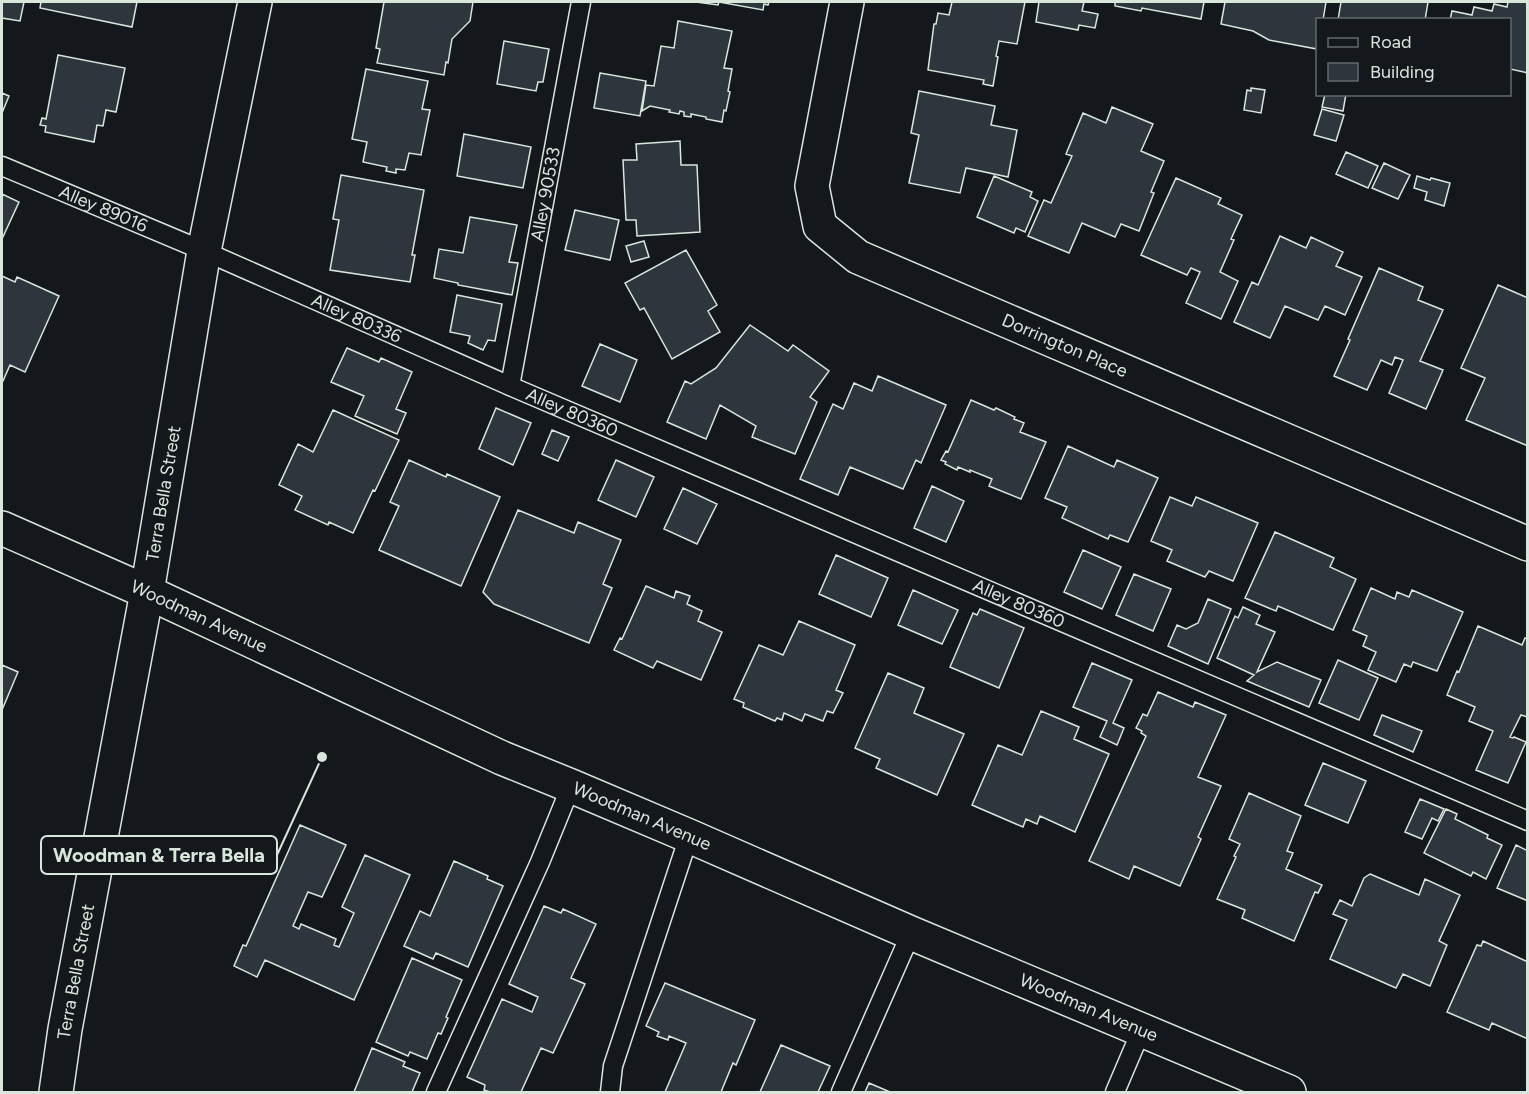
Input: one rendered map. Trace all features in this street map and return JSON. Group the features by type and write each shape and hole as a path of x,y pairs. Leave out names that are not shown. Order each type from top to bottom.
{"main road":[{"name":"Terra Bella Street","path":"56,1092 65,1029 147,592 204,250 255,2"},
{"name":"Dorrington Place","path":"847,2 812,186 820,226 858,257 1527,544"},
{"name":"Woodman Avenue","path":"2,528 147,592 502,758 1142,1031 1268,1088"}],"lane":[{"name":"Alley 90533","path":"510,386 580,2"},
{"name":"Alley 89016","path":"2,166 204,250"},
{"name":"Alley 80336","path":"204,250 510,386"},
{"name":"Alley 80360","path":"510,386 1527,821"},
{"path":"436,1092 540,862 571,786"},
{"path":"610,1092 613,1066 689,836"},
{"path":"840,1092 911,933"},
{"path":"1115,1092 1142,1031"}],"building":[{"path":"2,2 24,2 20,21 2,18"},
{"path":"41,2 137,2 132,27 40,8"},
{"path":"384,2 473,2 470,21 452,39 444,75 377,63 380,49 376,48"},
{"path":"696,2 719,2 718,5"},
{"path":"719,2 769,2 768,5 764,4 763,10"},
{"path":"952,2 1025,2 1017,44 999,41 993,86 983,84 984,80 928,70 934,24 936,24 938,13 949,15"},
{"path":"1039,2 1084,2 1082,11 1098,14 1095,28 1079,25 1078,30 1036,22"},
{"path":"1115,2 1204,2 1201,19 1142,8 1141,11 1115,6"},
{"path":"1225,2 1326,2 1323,18 1316,18 1316,49 1269,40 1253,31 1221,24"},
{"path":"1341,2 1428,2 1425,18 1338,18"},
{"path":"1508,2 1528,2 1528,73 1511,69 1511,18 1450,18 1452,11 1472,15 1474,7 1492,11 1494,4 1507,7"},
{"path":"678,21 732,31 724,68 732,69 728,91 730,92 722,122 691,114 691,117 684,116 684,112 680,111 679,114 650,106 642,111 646,85 654,86 661,46 674,48"},
{"path":"504,41 549,49 543,82 538,82 536,91 497,84"},
{"path":"58,55 125,68 116,112 106,110 103,126 97,125 94,142 45,132 46,126 40,125 42,118 46,119"},
{"path":"366,69 428,81 422,109 430,110 421,155 409,153 405,170 396,169 396,173 386,171 387,167 363,162 367,142 352,139"},
{"path":"600,73 646,81 640,116 594,108"},
{"path":"1251,88 1265,90 1261,113 1244,110 1247,90 1251,91"},
{"path":"919,91 995,106 991,125 1017,130 1008,177 966,168 960,193 909,183 919,135 911,133"},
{"path":"2,93 9,96 2,113"},
{"path":"1325,96 1346,96 1343,111 1322,107"},
{"path":"1112,107 1153,124 1141,151 1164,161 1151,192 1154,193 1139,231 1121,224 1115,237 1082,223 1069,253 1028,236 1044,200 1051,203 1072,156 1066,154 1083,113 1106,123"},
{"path":"1322,109 1344,115 1336,141 1314,135"},
{"path":"464,134 531,147 523,188 457,176"},
{"path":"680,141 681,165 697,165 700,232 637,236 636,220 626,220 623,160 637,160 636,144"},
{"path":"1346,152 1378,166 1368,188 1336,174"},
{"path":"1384,163 1410,175 1398,199 1372,188"},
{"path":"341,175 424,190 412,255 415,255 410,282 330,270 339,220 333,219"},
{"path":"994,176 1032,192 1030,197 1038,201 1025,232 1016,228 1014,233 977,217"},
{"path":"1417,176 1450,183 1444,206 1425,200 1427,192 1414,188"},
{"path":"1176,178 1221,198 1218,204 1242,215 1220,272 1238,281 1221,319 1186,303 1200,272 1191,268 1187,275 1141,255"},
{"path":"2,194 19,202 2,239"},
{"path":"575,210 619,220 610,260 565,250"},
{"path":"470,217 517,225 509,262 518,263 512,295 434,278 439,249 463,253"},
{"path":"1280,236 1306,248 1311,237 1343,252 1336,266 1362,277 1345,315 1325,306 1318,320 1285,306 1270,338 1234,322 1252,282 1258,285"},
{"path":"644,241 649,257 631,262 626,246"},
{"path":"686,250 717,305 708,311 720,332 672,359 644,308 640,310 625,283"},
{"path":"1379,268 1423,287 1418,300 1443,310 1420,361 1443,370 1426,409 1389,393 1403,360 1395,357 1392,365 1381,360 1367,390 1334,376"},
{"path":"2,276 15,282 17,277 59,296 25,372 10,365 3,381 2,381"},
{"path":"1498,285 1528,298 1528,446 1466,420 1485,378 1461,368"},
{"path":"457,295 502,304 495,341 488,340 483,350 468,343 470,336 450,332"},
{"path":"750,325 788,351 793,345 829,371 810,397 817,402 795,454 752,437 756,426 720,405 706,439 667,422 685,381 691,384 716,368"},
{"path":"600,344 637,360 620,402 582,386"},
{"path":"347,348 379,362 381,358 412,372 396,409 406,413 397,434 355,416 364,396 331,382"},
{"path":"878,376 946,405 921,463 916,460 903,489 850,467 838,495 800,479 833,404 843,409 854,383 872,391"},
{"path":"971,400 1015,417 1014,419 1024,423 1020,432 1046,442 1021,499 989,486 992,479 970,470 970,472 958,467 957,470 941,460 946,451 948,452"},
{"path":"496,408 531,423 513,465 479,449"},
{"path":"333,410 399,440 353,533 295,510 302,496 279,485 298,444 313,452"},
{"path":"552,430 569,437 558,461 542,454"},
{"path":"1068,446 1114,467 1117,460 1158,478 1128,542 1110,535 1108,539 1062,518 1067,507 1045,498"},
{"path":"409,460 446,477 447,474 500,497 461,586 379,550 399,506 390,502"},
{"path":"616,460 654,477 636,517 598,500"},
{"path":"932,486 964,501 946,542 914,528"},
{"path":"683,488 717,504 697,544 664,529"},
{"path":"1170,497 1192,506 1196,497 1258,523 1233,581 1209,571 1205,577 1167,561 1172,550 1151,541"},
{"path":"518,510 574,533 578,522 621,540 603,584 612,588 589,643 494,604 483,592"},
{"path":"1275,532 1334,558 1330,567 1356,579 1333,630 1278,606 1276,611 1245,598"},
{"path":"1083,550 1121,567 1102,609 1064,592"},
{"path":"836,555 888,578 871,617 819,594"},
{"path":"1134,574 1171,589 1153,631 1116,615"},
{"path":"646,586 674,598 676,591 690,596 687,604 702,611 698,621 722,632 701,680 657,661 653,668 614,650 620,638 622,639"},
{"path":"1371,588 1395,599 1397,592 1409,597 1412,590 1463,612 1437,671 1413,662 1411,667 1404,664 1396,682 1368,670 1376,652 1363,646 1367,636 1353,630"},
{"path":"913,590 958,610 942,644 898,625"},
{"path":"1208,599 1231,609 1208,664 1168,646 1177,625 1186,629 1198,623"},
{"path":"1243,607 1260,615 1256,624 1275,632 1257,672 1277,662 1321,680 1309,707 1247,681 1254,675 1217,658 1235,616 1238,618"},
{"path":"980,609 1024,628 999,688 950,667 973,613 977,615"},
{"path":"799,621 855,645 836,690 843,693 833,713 827,711 823,721 805,714 802,721 784,713 782,720 777,718 775,721 743,707 744,703 734,699 759,645 783,655"},
{"path":"1478,626 1522,645 1525,638 1528,639 1528,717 1521,715 1510,737 1526,742 1508,783 1476,770 1493,731 1469,721 1475,707 1447,695"},
{"path":"1338,660 1378,678 1359,720 1319,703"},
{"path":"1092,663 1132,680 1113,723 1124,728 1117,745 1100,737 1107,721 1073,707"},
{"path":"2,665 18,672 2,710"},
{"path":"888,673 924,688 914,713 964,734 937,795 876,768 880,759 855,748"},
{"path":"1158,692 1193,707 1195,702 1226,715 1198,777 1221,786 1198,837 1201,839 1180,886 1134,866 1129,879 1089,861 1146,736 1136,728 1143,714 1147,716"},
{"path":"1041,711 1079,727 1074,739 1109,754 1075,832 1040,816 1037,824 1026,819 1023,827 972,805 998,745 1022,755"},
{"path":"1382,715 1422,731 1413,752 1374,735"},
{"path":"1323,763 1366,781 1348,823 1305,805"},
{"path":"1249,793 1301,816 1287,851 1293,853 1286,869 1322,885 1318,893 1315,892 1294,941 1242,918 1245,910 1217,899 1240,844 1229,839"},
{"path":"1420,799 1444,809 1438,821 1432,818 1422,839 1405,832"},
{"path":"1446,809 1457,814 1455,819 1488,835 1487,838 1502,845 1486,879 1473,872 1471,876 1424,853"},
{"path":"300,825 346,845 322,897 308,892 293,926 299,929 301,924 336,939 334,945 339,947 354,913 342,907 365,855 410,875 354,1000 265,960 257,977 234,966 243,945 246,946"},
{"path":"1516,845 1528,851 1528,901 1497,888"},
{"path":"454,861 488,876 487,879 503,886 468,967 436,953 433,959 404,946 420,911 430,916"},
{"path":"1370,874 1419,895 1425,879 1460,895 1439,941 1447,945 1430,986 1403,974 1396,988 1330,959 1347,920 1333,914 1340,900 1352,906 1364,878"},
{"path":"544,906 561,913 563,909 596,924 571,978 585,984 553,1053 541,1048 521,1092 490,1092 484,1090 485,1085 467,1077 502,999 532,1012 538,997 509,984"},
{"path":"1483,941 1528,962 1528,1039 1492,1023 1489,1030 1447,1012 1477,945 1481,946"},
{"path":"412,958 462,980 441,1034 438,1033 427,1059 410,1052 408,1056 376,1042"},
{"path":"665,983 755,1020 736,1065 733,1063 721,1092 665,1092 686,1043 669,1036 668,1040 657,1036 659,1032 646,1026"},
{"path":"781,1045 830,1066 818,1092 760,1092"},
{"path":"372,1048 405,1062 403,1066 420,1073 412,1092 354,1092"},
{"path":"869,1083 890,1092 865,1092"}],"place":[{"name":"Woodman & Terra Bella","path":"322,757"}]}
